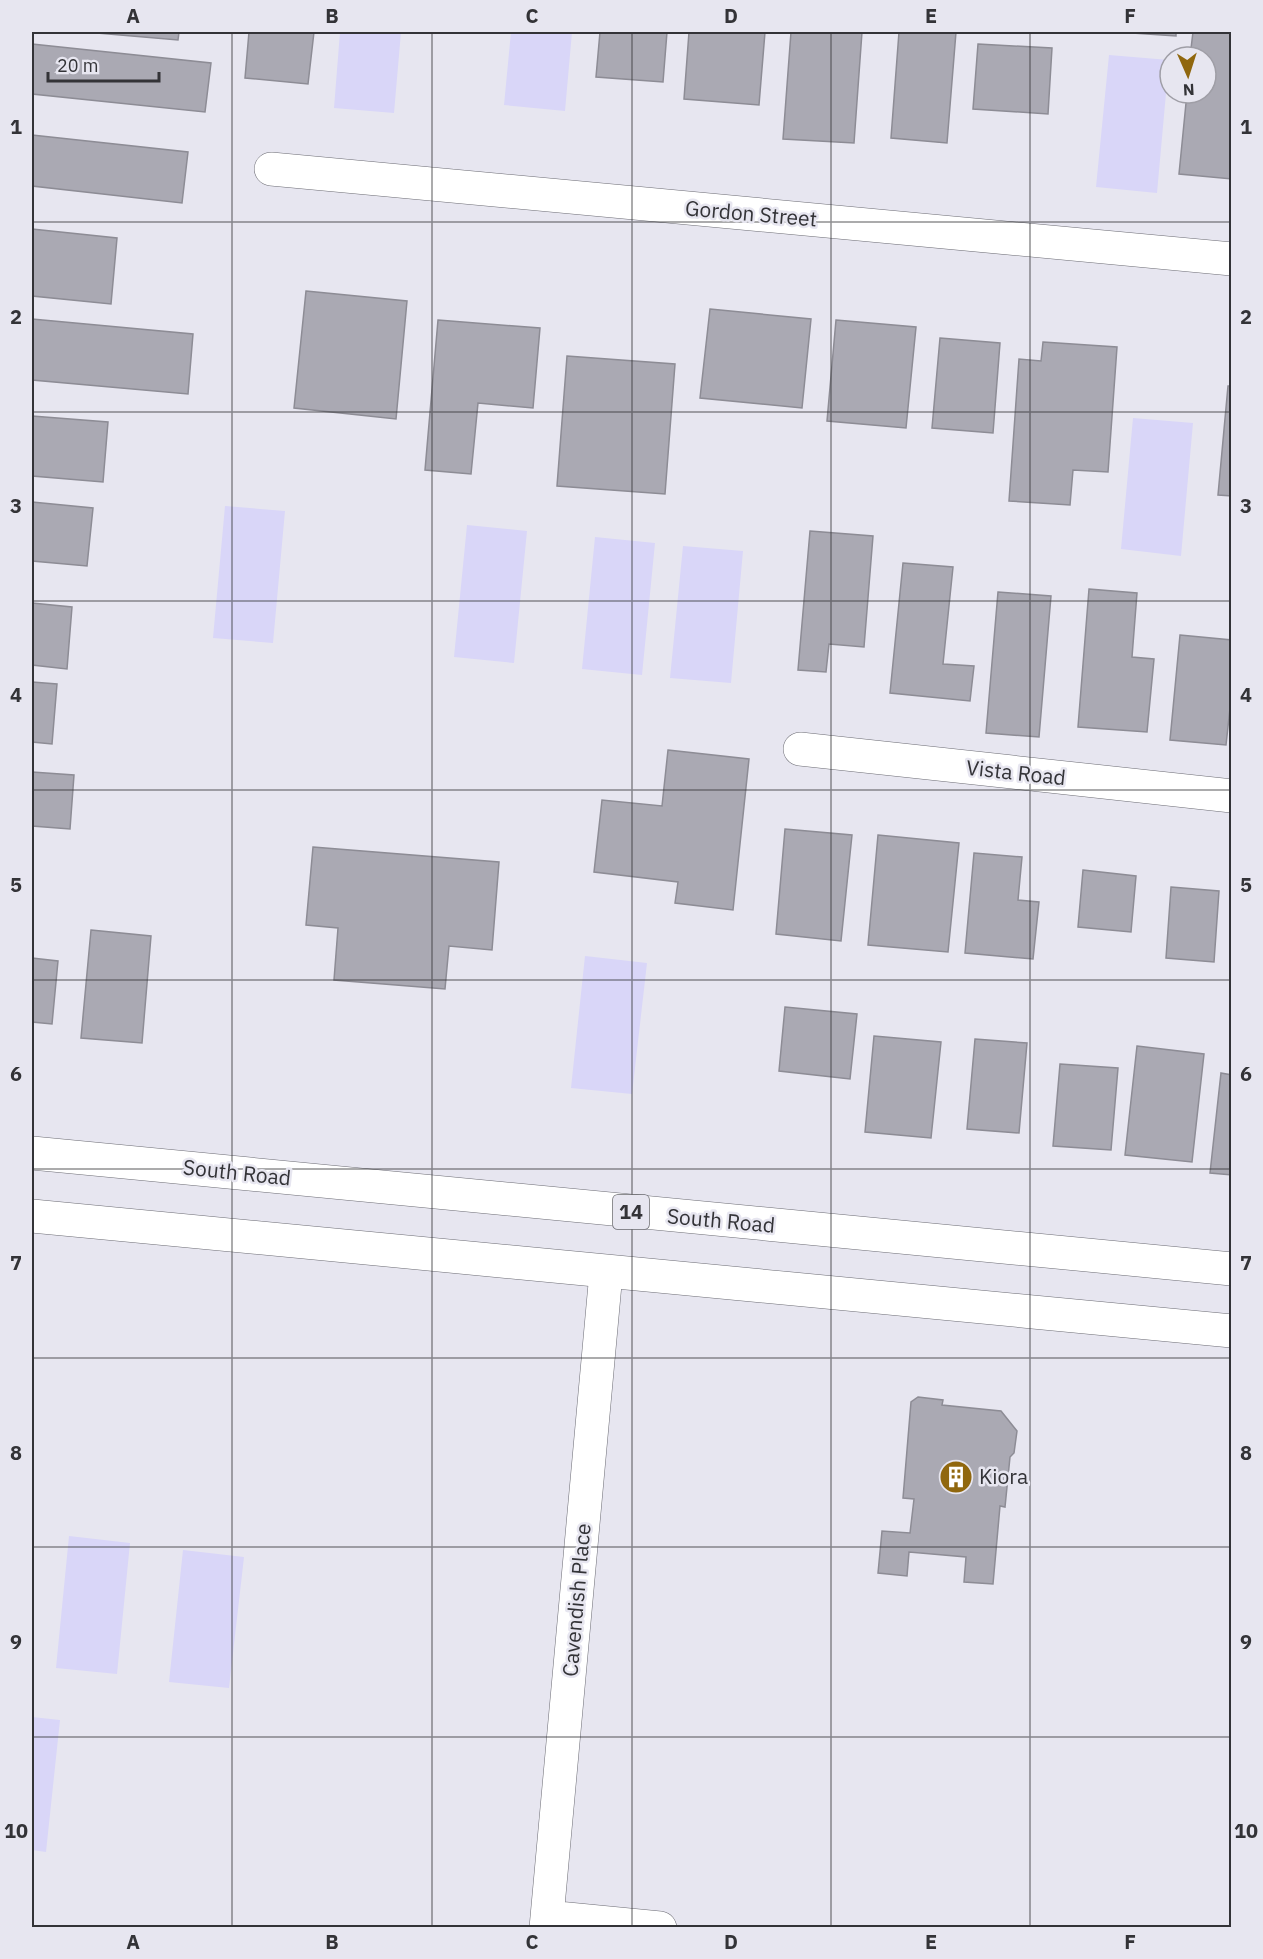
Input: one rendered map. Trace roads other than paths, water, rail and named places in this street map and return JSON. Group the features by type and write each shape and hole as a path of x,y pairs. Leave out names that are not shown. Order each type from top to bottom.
{"main road":[{"name":"Gordon Street","path":"271,170 1232,259"},
{"name":"Vista Road","path":"800,749 1232,796"},
{"name":"South Road","path":"32,1153 1232,1269"},
{"path":"32,1216 606,1273 1232,1331"},
{"name":"Cavendish Place","path":"546,1922 606,1273"},
{"path":"546,1922 660,1928"}],"place":[{"name":"Kiora","path":"956,1477"}]}
